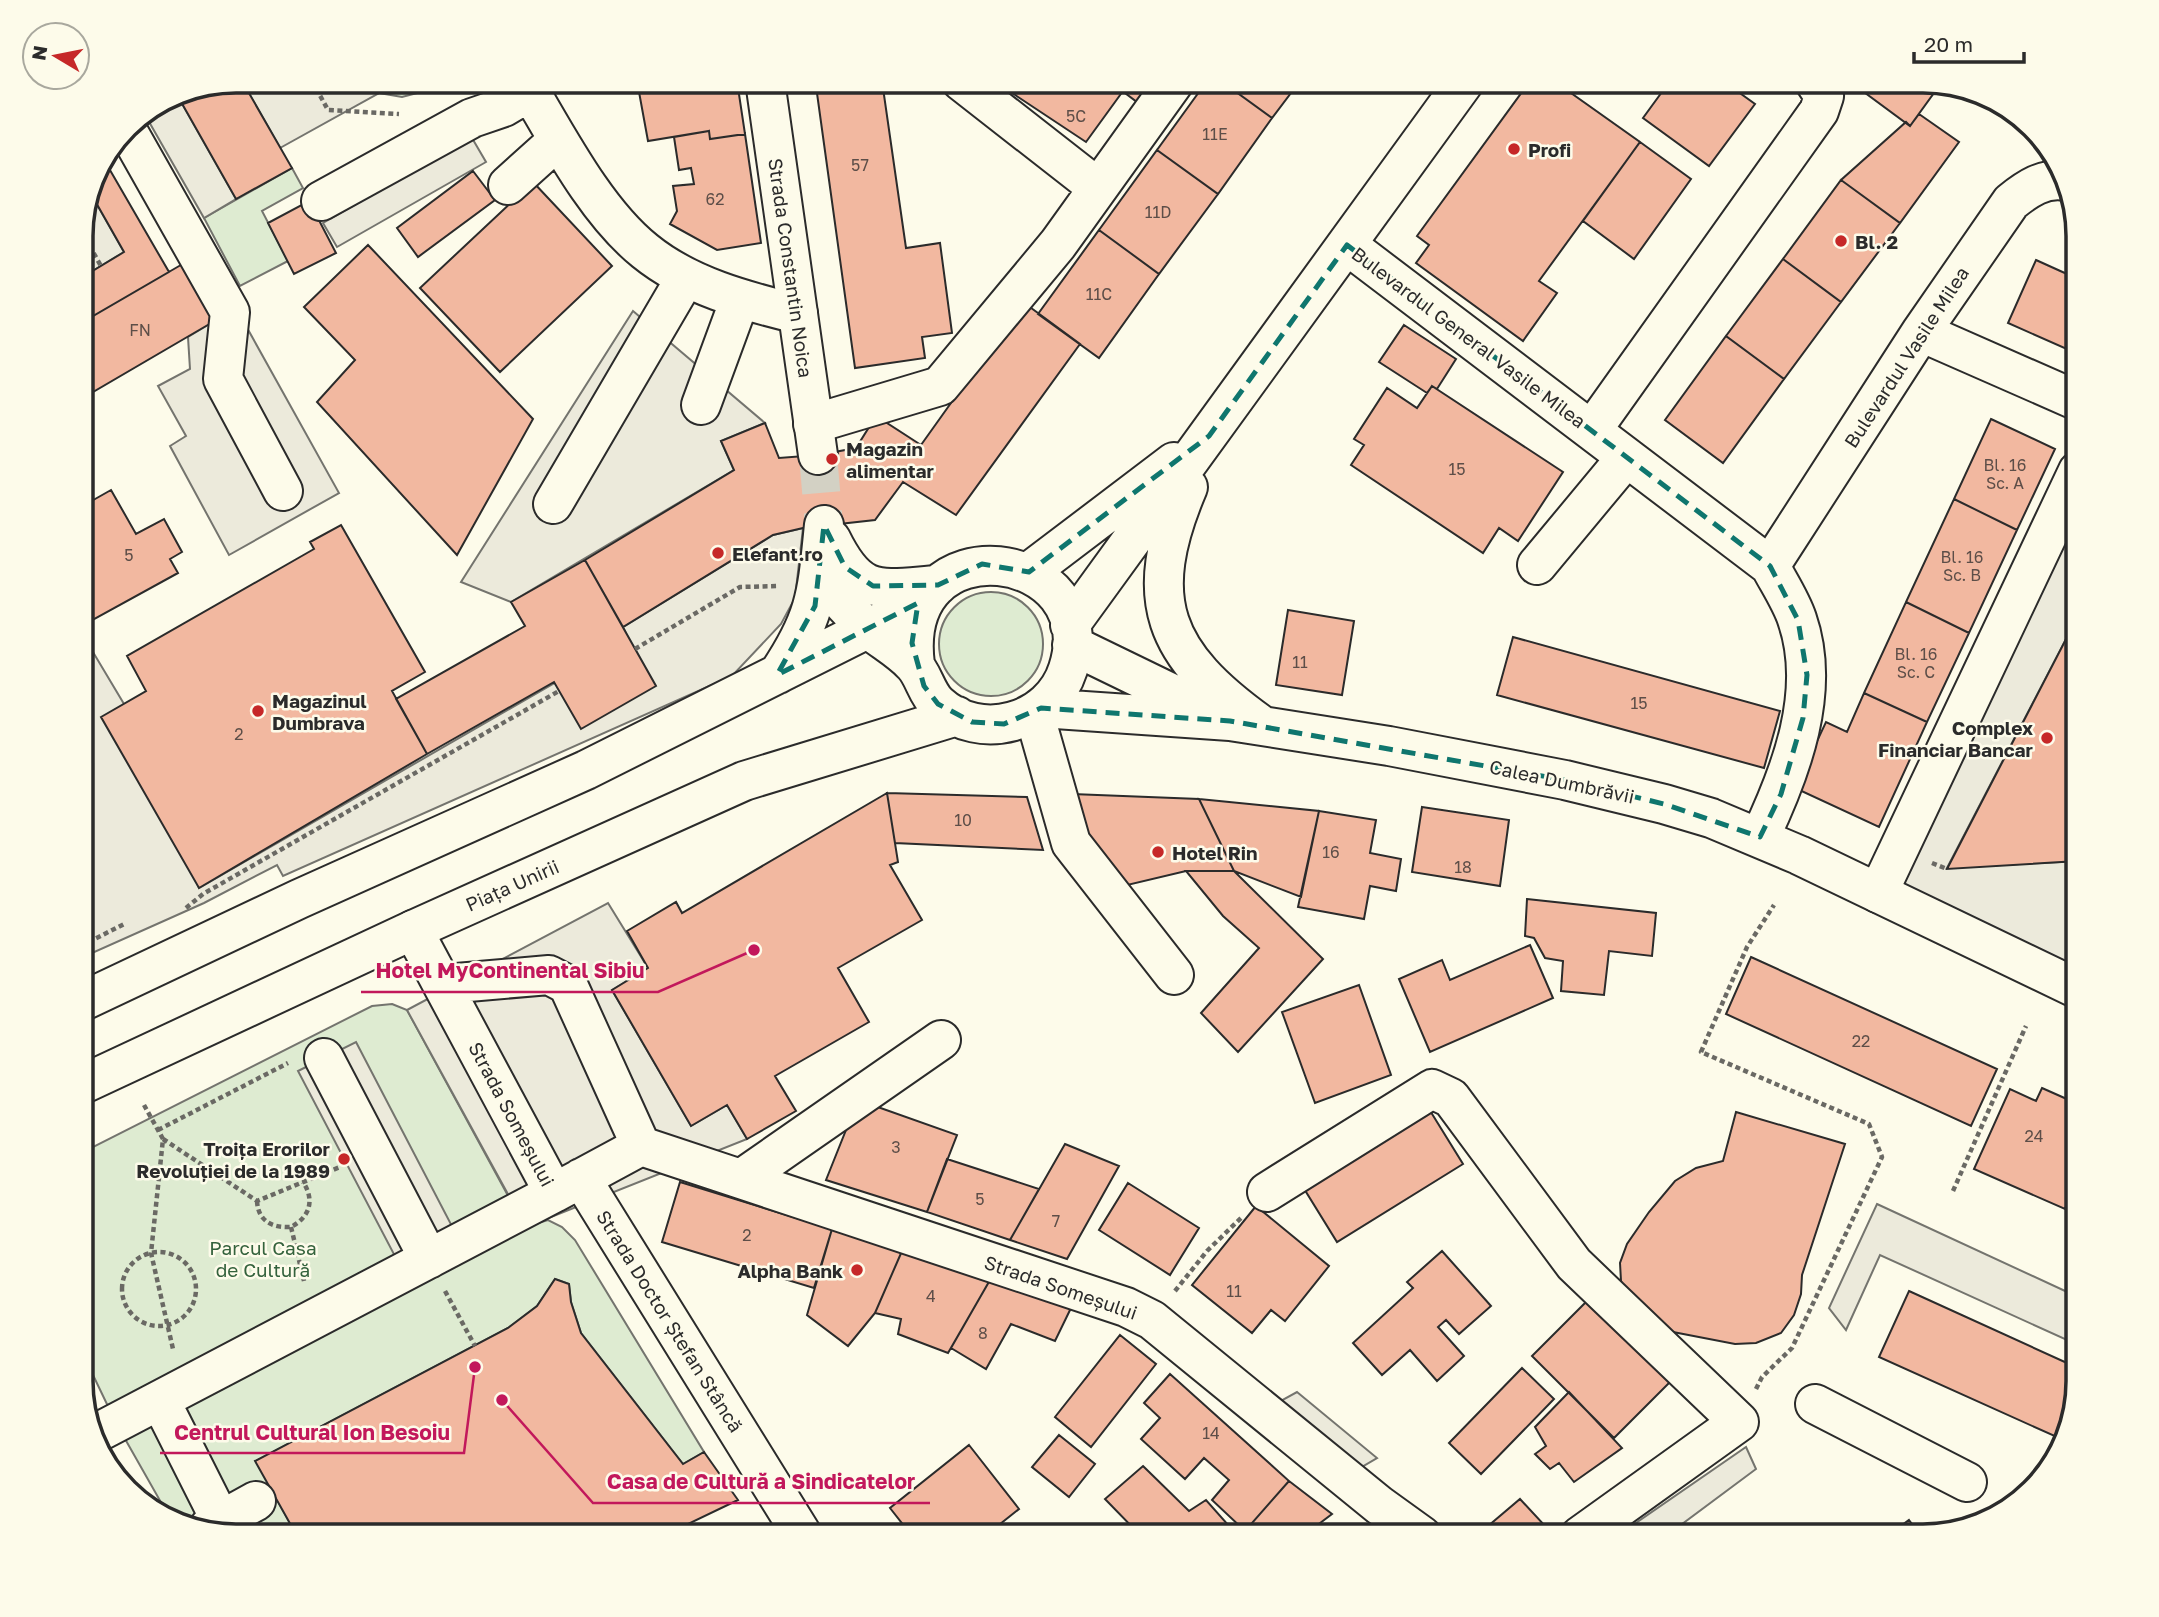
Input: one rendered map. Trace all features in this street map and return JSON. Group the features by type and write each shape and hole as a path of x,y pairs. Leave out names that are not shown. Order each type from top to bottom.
{"street":[{"path":"321,201 472,118 504,107 519,93"},
{"path":"531,93 558,140 616,224 646,252 685,277 740,299 798,314"},
{"name":"Strada Constantin Noica","path":"767,93 815,440 940,386 1058,244 1098,188"},
{"path":"977,93 1098,188 1166,93"},
{"name":"Bulevardul General Vasile Milea","path":"1071,635 1209,436 1456,93"},
{"path":"1592,430 1818,111 1824,96 1822,93"},
{"path":"132,138 230,312 223,379 283,491"},
{"path":"508,185 558,140"},
{"name":"Bulevardul Vasile Milea","path":"1770,566 1921,332 2011,202 2051,174"},
{"name":"Bulevardul General Vasile Milea","path":"1347,245 1770,566"},
{"path":"553,504 685,277"},
{"path":"701,405 740,299"},
{"path":"1921,332 2066,396"},
{"path":"1209,436 1168,539 1162,575 1166,615 1183,652 1203,678 1268,729"},
{"name":"Bulevardul General Vasile Milea","path":"1029,572 1209,436"},
{"path":"1537,565 1626,458"},
{"path":"1878,893 2066,496"},
{"path":"778,675 807,626 802,582 824,526 845,567 859,580 890,588 932,592"},
{"path":"93,996 299,899 586,770 869,629 932,592 951,575 982,564 998,564 1029,572 1055,595 1071,635 1068,669 1058,690 1038,710 1004,724 972,722 957,716 931,695 915,665 912,643 915,620 932,592"},
{"path":"1760,837 1781,794 1799,731 1807,676 1798,620 1770,566"},
{"path":"802,582 915,665"},
{"name":"Calea Dumbrăvii","path":"1071,635 1230,721"},
{"path":"1038,710 1071,843 1174,975"},
{"name":"Calea Dumbrăvii","path":"1038,710 1230,721 1389,746 1565,780 1664,804 1760,837 2066,983"},
{"name":"Piața Unirii","path":"93,1079 413,930 744,781 957,716"},
{"name":"Strada Someșului","path":"413,930 568,1185 641,1146 1126,1307 1152,1320 1388,1524"},
{"path":"444,984 549,975 568,985 641,1146"},
{"path":"741,1179 942,1040"},
{"path":"324,1058 429,1259"},
{"path":"1267,1192 1432,1089 1451,1098 1574,1264 1739,1422 1597,1524"},
{"path":"102,1431 568,1185"},
{"name":"Strada Doctor Ștefan Stâncă","path":"568,1185 795,1524"},
{"path":"160,1400 214,1522"},
{"path":"1815,1404 1967,1482"},
{"path":"217,1523 256,1501"}],"path":[{"path":"319,93 328,110 348,111"},
{"path":"93,252 101,266"},
{"path":"635,649 740,587 802,582"},
{"path":"178,915 202,894 559,691"},
{"path":"1739,1422 1762,1377 1792,1348 1882,1157 1869,1124 1701,1052 1747,947 1774,905"},
{"path":"93,940 126,923"},
{"path":"1953,1191 2026,1026"},
{"path":"158,1130 284,1065"},
{"path":"144,1105 163,1139 257,1201 262,1218 270,1225 291,1227 308,1213 311,1203 303,1182"},
{"path":"163,1139 150,1253 168,1326"},
{"path":"257,1201 373,1154"},
{"path":"1152,1320 1207,1251 1267,1192"},
{"path":"291,1227 313,1319"},
{"path":"163,1252 186,1264 196,1287 188,1311 168,1326 144,1324 127,1309 122,1298 124,1275 140,1257 150,1253 163,1252"},
{"path":"429,1259 475,1346"}],"highlighted area":[{"path":"1347,245 1770,566 1798,620 1807,675 1803,718 1781,794 1760,837 1664,804 1565,780 1230,721 1041,708 1004,724 972,722 938,704 924,686 912,643 918,603 777,675 815,606 824,525 845,567 873,586 938,585 982,564 1029,572 1209,436"}],"green space":[{"path":"379,93 417,93 402,97"},
{"path":"292,168 303,188 262,211 288,261 240,286 204,218"},
{"path":"991,592 1011,596 1034,615 1039,624 1043,644 1039,664 1020,687 1011,692 991,696 971,692 948,673 943,664 939,644 943,624 962,601 971,596"},
{"name":"Parcul Casa de Cultură","path":"392,1004 407,1010 525,1227 548,1220 562,1227 575,1240 704,1452 683,1464 581,1333 571,1302 569,1284 555,1279 537,1306 508,1328 256,1461 290,1524 217,1523 190,1517 162,1503 116,1423 93,1375 93,1147 372,1006"}],"shaded area":[{"path":"249,93 379,93 280,148"},
{"path":"182,104 236,199 204,218 149,122"},
{"path":"472,138 486,162 337,247 323,223"},
{"path":"97,204 124,252 93,271 93,227"},
{"path":"236,308 339,493 229,555 170,446 186,436 158,386 190,369 188,337"},
{"path":"633,311 765,423 721,441 734,470 511,602 461,582"},
{"path":"803,528 795,598 781,624 732,676 283,876 277,865 204,903 93,953 93,652 124,704 199,888 629,640 623,627 773,535"},
{"path":"2048,534 2066,543 2066,639 1947,868 2066,862 2066,983 1878,893"},
{"path":"608,903 648,968 612,990 691,1126 727,1105 747,1139 526,1227 407,1010"},
{"path":"356,1042 455,1232 398,1262 298,1071"},
{"path":"1877,1204 2066,1291 2066,1340 1880,1255 1846,1330 1829,1308"},
{"path":"1297,1392 1377,1458 1348,1475 1266,1409"},
{"path":"1746,1447 1756,1469 1682,1524 1634,1524"}],"building":[{"path":"227,93 249,93 292,168 236,199 182,104"},
{"path":"639,93 739,93 745,134 710,139 709,131 648,141"},
{"path":"817,93 884,93 906,248 940,243 952,333 922,337 925,358 855,368"},
{"path":"1012,93 1122,93 1086,142"},
{"path":"1125,93 1144,93 1137,102"},
{"path":"1198,93 1238,93 1272,118 1218,194 1157,150"},
{"path":"1238,93 1291,93 1272,118"},
{"path":"1521,93 1571,93 1640,142 1539,281 1557,293 1523,341 1416,263 1429,245 1417,236"},
{"path":"1661,93 1740,93 1755,104 1709,166 1643,118"},
{"path":"1865,93 1934,93 1910,126"},
{"path":"1919,114 1959,142 1900,223 1841,180 1906,122 1910,126"},
{"path":"709,131 710,139 745,134 761,243 717,250 670,224 677,211 673,186 694,184 691,168 679,170 674,137"},
{"path":"1640,142 1691,179 1634,259 1583,221"},
{"path":"1157,150 1218,194 1159,274 1099,230"},
{"path":"110,169 169,272 93,316 93,271 124,252 97,204"},
{"path":"473,171 495,200 418,257 397,228"},
{"name":"Bl. 2","path":"1841,180 1900,223 1841,302 1783,259"},
{"path":"533,182 612,266 500,372 420,288"},
{"path":"309,201 336,253 294,274 268,223"},
{"path":"1099,230 1159,274 1099,358 1038,314"},
{"path":"368,245 533,419 457,555 317,402 355,360 304,307"},
{"path":"1783,259 1841,302 1784,379 1726,336"},
{"path":"2036,260 2066,274 2066,349 2008,323"},
{"path":"186,262 218,319 93,392 93,316"},
{"path":"1023,302 1080,344 956,515 903,482 875,520 803,528 773,535 623,627 585,560 734,470 721,441 765,423 779,458 818,455 856,448 876,416 921,445"},
{"path":"1404,325 1456,359 1437,389 1432,386 1427,393 1379,362"},
{"path":"1726,336 1784,379 1723,463 1665,420"},
{"path":"1432,386 1563,472 1518,541 1499,528 1483,553 1351,465 1364,445 1354,439 1387,388 1417,408"},
{"path":"1991,419 2055,449 2017,530 1954,499"},
{"path":"111,490 136,534 164,519 182,552 170,559 178,573 93,620 93,500"},
{"path":"1954,499 2017,530 1969,633 1906,602"},
{"name":"Magazinul Dumbrava","path":"341,525 425,672 392,691 427,754 199,888 101,717 146,691 127,656 314,549 310,542"},
{"path":"585,560 656,686 581,729 554,682 427,754 396,699 525,626 511,602"},
{"path":"1906,602 1969,633 1927,722 1864,693"},
{"path":"1288,610 1354,621 1342,695 1276,685"},
{"path":"1513,637 1780,711 1764,768 1497,695"},
{"name":"Complex Financiar Bancar","path":"2066,639 2066,862 1947,869"},
{"path":"1864,693 1927,722 1879,827 1795,788 1826,722 1847,732"},
{"path":"887,793 1027,797 1043,850 895,843"},
{"path":"887,793 898,862 890,865 922,920 838,968 869,1022 775,1076 796,1111 747,1139 727,1105 691,1126 612,990 648,968 627,931 676,902 682,913"},
{"name":"Hotel Rin","path":"1072,794 1199,799 1234,871 1186,871 1119,887 1077,833"},
{"path":"1199,799 1319,811 1301,897 1234,871"},
{"path":"1422,807 1509,820 1500,886 1412,872"},
{"path":"1319,811 1376,820 1370,853 1401,859 1396,891 1370,886 1364,919 1298,907"},
{"path":"1186,871 1234,871 1323,959 1238,1052 1201,1013 1259,948 1223,916"},
{"path":"1527,899 1656,913 1652,956 1609,951 1604,995 1561,991 1563,961 1545,958 1534,938 1525,936"},
{"path":"1530,945 1553,998 1430,1052 1399,979 1442,960 1450,980"},
{"path":"1751,957 1997,1069 1971,1126 1726,1014"},
{"path":"1359,985 1391,1075 1315,1103 1282,1012"},
{"path":"2042,1088 2066,1099 2065,1209 1974,1169 2010,1089 2036,1101"},
{"path":"858,1100 957,1135 927,1212 826,1180"},
{"path":"1429,1109 1463,1164 1337,1242 1303,1187"},
{"path":"1736,1112 1845,1144 1802,1275 1801,1294 1794,1315 1781,1333 1756,1343 1735,1344 1673,1332 1649,1320 1630,1303 1621,1281 1620,1263 1627,1244 1675,1181 1696,1168 1723,1161"},
{"path":"1065,1144 1119,1166 1067,1259 1010,1240"},
{"path":"947,1159 1039,1189 1010,1240 927,1212"},
{"path":"680,1182 832,1229 814,1288 662,1242"},
{"path":"1128,1183 1199,1228 1170,1275 1099,1230"},
{"path":"1256,1206 1329,1266 1285,1321 1271,1310 1252,1333 1192,1285"},
{"name":"Alpha Bank","path":"832,1229 902,1251 875,1313 848,1346 807,1315"},
{"path":"902,1251 990,1280 948,1353 898,1334 901,1319 875,1313"},
{"path":"1442,1251 1491,1306 1459,1334 1446,1320 1438,1327 1464,1356 1437,1381 1410,1350 1382,1375 1353,1343 1413,1288 1407,1282"},
{"path":"555,1279 569,1284 571,1302 581,1333 683,1464 704,1452 738,1500 688,1524 290,1524 255,1461 508,1328 537,1306"},
{"path":"990,1280 1071,1308 1055,1341 1011,1324 986,1369 951,1348"},
{"path":"1909,1291 2066,1363 2065,1400 2059,1427 2055,1436 1879,1357"},
{"path":"1590,1298 1672,1380 1614,1438 1532,1356"},
{"path":"1120,1335 1156,1364 1091,1447 1055,1417"},
{"path":"1522,1368 1554,1399 1481,1474 1449,1443"},
{"path":"1170,1374 1289,1481 1251,1524 1238,1524 1212,1500 1229,1480 1204,1458 1185,1479 1141,1439 1160,1418 1144,1403"},
{"path":"1569,1392 1622,1448 1574,1482 1559,1463 1550,1469 1535,1454 1546,1446 1535,1427"},
{"path":"1059,1435 1095,1464 1069,1497 1032,1467"},
{"path":"969,1445 1019,1509 1000,1524 903,1524 890,1508"},
{"path":"1143,1466 1189,1511 1206,1500 1227,1524 1129,1524 1105,1499"},
{"path":"1289,1481 1332,1514 1319,1524 1251,1524"},
{"path":"1520,1499 1543,1524 1490,1524"}],"tunnel":[{"path":"818,455 824,525"}],"place":[{"name":"Profi","path":"1514,149"},
{"name":"Bl. 2","path":"1841,241"},
{"name":"Magazin alimentar","path":"832,459"},
{"name":"Elefant.ro","path":"718,553"},
{"name":"Magazinul Dumbrava","path":"258,711"},
{"name":"Complex Financiar Bancar","path":"2047,738"},
{"name":"Hotel Rin","path":"1158,852"},
{"name":"Hotel MyContinental Sibiu","path":"754,950"},
{"name":"Troița Erorilor Revoluției de la 1989","path":"344,1159"},
{"name":"Alpha Bank","path":"857,1270"},
{"name":"Centrul Cultural Ion Besoiu","path":"475,1367"},
{"name":"Casa de Cultură a Sindicatelor","path":"502,1400"}]}
